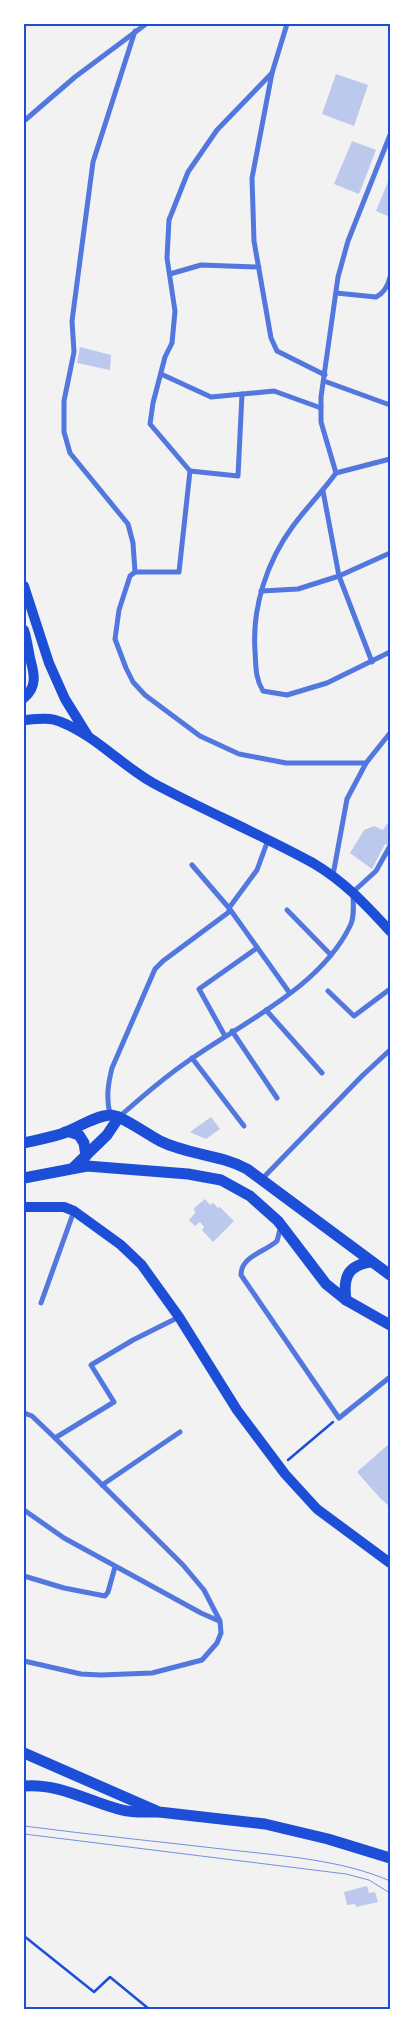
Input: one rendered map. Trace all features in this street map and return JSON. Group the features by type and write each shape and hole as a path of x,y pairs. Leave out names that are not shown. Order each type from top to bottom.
{"main road":[{"path":"24,586 49,663 65,699 88,736"},
{"path":"24,630 35,673 32,688 24,698"},
{"path":"24,720 60,721 88,736 124,765 152,782 333,875 353,892 390,931"},
{"path":"74,1167 107,1135 114,1116"},
{"path":"24,1143 114,1116 175,1148 232,1161 262,1179 370,1262 390,1275"},
{"path":"65,1132 79,1135 84,1143 86,1156"},
{"path":"24,1178 74,1167 94,1166 165,1172 221,1180 250,1196 281,1224 326,1284 346,1300 390,1325"},
{"path":"24,1207 64,1207 74,1211 121,1245 141,1264 179,1317 237,1410 279,1467 317,1509 390,1563"},
{"path":"346,1300 344,1287 346,1277 352,1269 360,1264 370,1262"},
{"path":"24,1753 159,1812"},
{"path":"24,1786 44,1786 61,1790 123,1810 159,1812 265,1824 328,1839 390,1858"}],"street":[{"path":"24,121 75,77 146,24"},
{"path":"287,24 272,73 252,178 254,241 271,338 277,351 325,375"},
{"path":"135,31 93,162 72,321 74,352 64,402 64,432 70,453 128,524 133,542 135,572"},
{"path":"242,394 238,476 190,471 150,424 152,403 165,357 172,343 175,311 167,258 169,220 188,172 217,130 272,73"},
{"path":"336,472 321,422 321,408 338,277 348,240 390,135"},
{"path":"170,274 201,265 259,267"},
{"path":"336,293 376,297 389,284 390,277"},
{"path":"160,374 210,397 274,391 321,408"},
{"path":"324,381 390,405"},
{"path":"390,459 336,472 323,491 293,526 269,569 261,591 254,631 257,680 263,691 287,695 327,683 390,652"},
{"path":"190,471 180,572 135,572 130,576 119,610 115,639 133,682 145,695 200,736 239,754 286,763 366,763"},
{"path":"323,491 338,576 372,662"},
{"path":"261,591 298,589 338,576 390,553"},
{"path":"333,875 347,799 366,763 390,733"},
{"path":"268,840 257,870 229,908 229,912 163,960 155,969 112,1068 108,1093 114,1116 192,1058 266,1010 314,973 331,955 351,926 353,892 376,871 390,846"},
{"path":"192,865 229,908 289,992"},
{"path":"288,910 331,955"},
{"path":"225,1036 199,989 257,948"},
{"path":"328,991 354,1016 390,989"},
{"path":"266,1010 322,1073"},
{"path":"232,1031 277,1098"},
{"path":"262,1179 362,1076 390,1050"},
{"path":"192,1058 244,1126"},
{"path":"42,1303 74,1211"},
{"path":"281,1224 277,1241 245,1263 241,1268 241,1275 339,1418 390,1377"},
{"path":"55,1438 114,1402 91,1365 133,1340 179,1317"},
{"path":"24,1413 32,1416 183,1565 204,1590 220,1621 220,1633 217,1643 202,1660 152,1673 81,1674 24,1661"},
{"path":"102,1485 180,1432"},
{"path":"24,1510 64,1538 115,1567 201,1614 220,1621"},
{"path":"24,1576 64,1588 105,1596 108,1592 115,1567"}],"path":[{"path":"279,1467 310,1439 339,1418"},
{"path":"24,1936 94,1992 110,1976 149,2009"}],"building":[{"path":"336,74 368,85 354,126 322,114"},
{"path":"352,141 376,150 359,194 334,184"},
{"path":"390,177 390,217 376,211"},
{"path":"80,347 111,355 110,370 77,363"},
{"path":"387,824 390,826 390,841 388,845 385,844 372,869 350,853 364,830 374,826 383,830"},
{"path":"211,1117 220,1129 206,1139 190,1132"},
{"path":"205,1199 210,1205 213,1203 218,1208 220,1207 234,1221 213,1242 202,1230 204,1227 200,1222 195,1226 189,1220 195,1213 194,1208"},
{"path":"390,1443 390,1507 357,1472"},
{"path":"367,1886 369,1893 375,1892 378,1902 356,1907 355,1904 347,1905 344,1892"}],"tram line":[{"path":"24,1826 312,1860 353,1868 390,1881"},
{"path":"24,1834 346,1874 369,1880 390,1893"}]}
